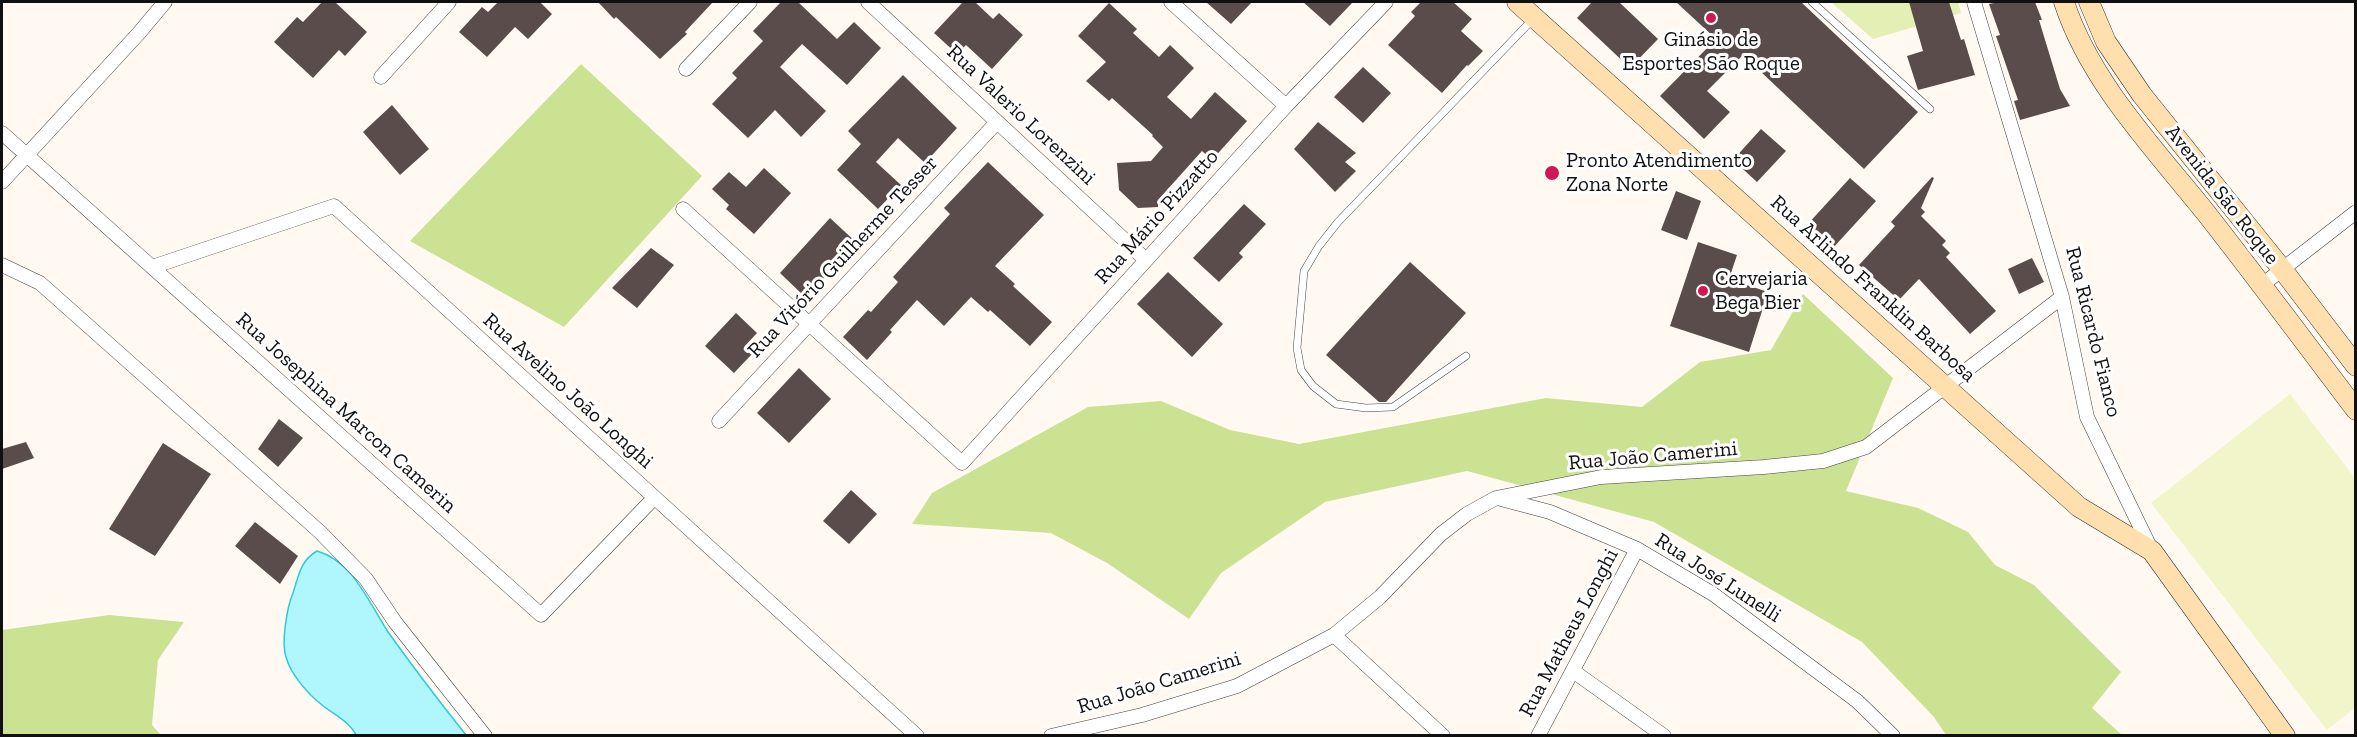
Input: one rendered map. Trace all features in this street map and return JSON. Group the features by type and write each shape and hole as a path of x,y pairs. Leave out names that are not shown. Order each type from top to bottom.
{"street":[{"path":"2,182 165,2"},
{"path":"381,77 449,2"},
{"path":"686,69 750,2"},
{"name":"Rua Valerio Lorenzini","path":"868,2 1146,260"},
{"path":"1171,2 1286,106"},
{"name":"Rua Mário Pizzatto","path":"808,324 962,464 1286,106 1386,2"},
{"name":"Rua Arlindo Franklin Barbosa","path":"1517,2 2079,507 2152,551"},
{"name":"Rua Ricardo Fianco","path":"1974,2 2062,297 2086,417 2152,551 2285,735"},
{"name":"Avenida São Roque","path":"2064,2 2087,53 2123,109 2262,285 2355,410"},
{"name":"Avenida São Roque","path":"2089,2 2106,42 2142,95 2282,269 2355,366"},
{"path":"2123,109 2142,95"},
{"name":"Rua Vitório Guilherme Tesser","path":"719,421 997,122"},
{"name":"Rua Josephina Marcon Camerin","path":"2,133 541,615 654,498"},
{"name":"Rua Avelino João Longhi","path":"152,267 334,206 917,735"},
{"path":"683,209 808,324"},
{"path":"2262,285 2355,212"},
{"path":"2,265 40,283 320,532 366,579 395,622 485,735"},
{"name":"Rua João Camerini","path":"1051,735 1142,715 1237,686 1334,635 1380,597 1441,534 1467,514 1496,498 1601,477 1823,461 1866,447 2062,297"},
{"name":"Rua José Lunelli","path":"1496,498 1550,512 1637,549 1713,594 1857,701 1893,735"},
{"name":"Rua Matheus Longhi","path":"1538,735 1637,549"},
{"path":"1334,635 1443,735"},
{"path":"1572,671 1664,735"}],"lane":[{"path":"1812,2 1930,109"},
{"path":"1466,356 1394,407 1366,408 1336,404 1314,386 1301,370 1297,348 1304,271 1318,246 1338,222 1535,17"}],"green space":[{"path":"1831,2 1958,2 1961,13 1873,39"},
{"path":"581,64 702,176 564,327 410,241"},
{"path":"1803,294 1893,378 1846,491 1918,508 1968,532 1995,565 2034,585 2121,672 2092,708 2122,735 1946,735 1934,717 1862,642 1654,522 1467,471 1325,502 1221,573 1189,619 1107,563 1051,533 912,524 932,493 1088,407 1161,401 1230,430 1299,444 1546,398 1642,407 1700,362 1771,350"},
{"path":"2290,394 2355,478 2355,708 2327,730 2151,503"},
{"path":"109,615 184,622 158,660 152,725 161,735 2,735 2,630"}],"water":[{"path":"317,551 341,564 359,584 388,632 466,735 356,735 346,722 317,701 301,684 286,657 285,625 301,569 307,559"}],"building":[{"path":"322,2 335,2 367,32 345,56 339,50 313,78 274,42 297,17 303,22"},
{"path":"498,2 540,2 552,14 528,39 515,27 487,57 459,32 482,7 488,12"},
{"path":"598,2 713,2 685,32 687,34 660,59"},
{"path":"781,2 798,2 837,39 854,22 881,48 847,85 802,44 780,67 826,111 801,137 775,110 748,138 712,104 737,78 732,73 763,41 753,31"},
{"path":"963,2 975,2 993,19 999,13 1023,35 992,69 966,45 957,54 934,33"},
{"path":"1206,2 1252,2 1231,24"},
{"path":"1303,2 1353,2 1330,26"},
{"path":"1421,2 1453,2 1472,19 1461,31 1483,51 1442,93 1388,45 1415,16 1411,12"},
{"path":"1592,2 1619,2 1658,39 1630,68 1577,18"},
{"path":"1676,2 1801,2 1918,112 1864,169 1743,55 1707,91 1730,112 1704,139 1660,96 1716,39"},
{"path":"1909,2 1949,2 1975,75 1918,90 1907,56 1923,51"},
{"path":"2035,2 2060,89 2070,106 2020,120 2014,101 2018,100 1996,36 2000,35 1989,4"},
{"path":"1109,3 1137,29 1133,33 1159,57 1170,45 1194,68 1167,97 1191,119 1215,92 1247,121 1212,160 1202,151 1158,200 1158,207 1138,208 1119,190 1117,163 1151,161 1163,147 1112,98 1109,101 1086,81 1106,62 1078,36"},
{"path":"1363,67 1391,93 1363,123 1334,97"},
{"path":"903,75 957,128 925,163 898,138 876,162 901,185 878,209 837,170 861,144 848,131"},
{"path":"392,105 429,149 400,175 363,132"},
{"path":"1318,122 1356,153 1345,162 1356,171 1335,192 1294,149"},
{"path":"1761,129 1786,151 1757,182 1733,160"},
{"path":"988,162 1044,215 995,266 1052,322 1030,346 990,310 988,312 971,297 944,326 917,300 867,360 843,337 868,310 871,312 898,282 893,277 950,214 944,208"},
{"path":"764,168 791,193 754,234 726,209 729,205 712,189 729,172 746,187"},
{"path":"1932,177 1934,178 1921,208 1925,212 1921,216 1946,241 1942,245 1950,253 1946,257 1996,311 1970,334 1919,279 1899,300 1859,265 1895,226 1891,222"},
{"path":"1850,178 1876,201 1832,249 1806,226"},
{"path":"1676,191 1701,201 1687,240 1661,230"},
{"path":"1244,204 1266,224 1239,253 1243,257 1219,282 1193,258"},
{"path":"830,218 857,243 806,298 780,273"},
{"path":"1698,242 1737,255 1729,279 1768,292 1749,352 1670,326"},
{"path":"651,248 674,265 637,308 612,288"},
{"path":"2032,258 2044,282 2019,294 2008,269"},
{"path":"1410,262 1466,313 1386,402 1379,402 1326,355"},
{"path":"1168,272 1223,324 1192,357 1137,304"},
{"path":"736,313 757,333 744,347 752,354 734,373 705,346"},
{"path":"799,368 831,399 789,443 757,413"},
{"path":"279,419 303,438 278,467 258,449"},
{"path":"26,442 34,458 2,469 2,449"},
{"path":"163,443 211,474 155,556 109,529"},
{"path":"851,490 877,514 849,544 823,521"},
{"path":"255,522 298,556 280,584 235,546"}],"place":[{"name":"Ginásio de Esportes São Roque","path":"1711,18"},
{"name":"Pronto Atendimento Zona Norte","path":"1552,173"},
{"name":"Cervejaria Bega Bier","path":"1703,291"}]}
